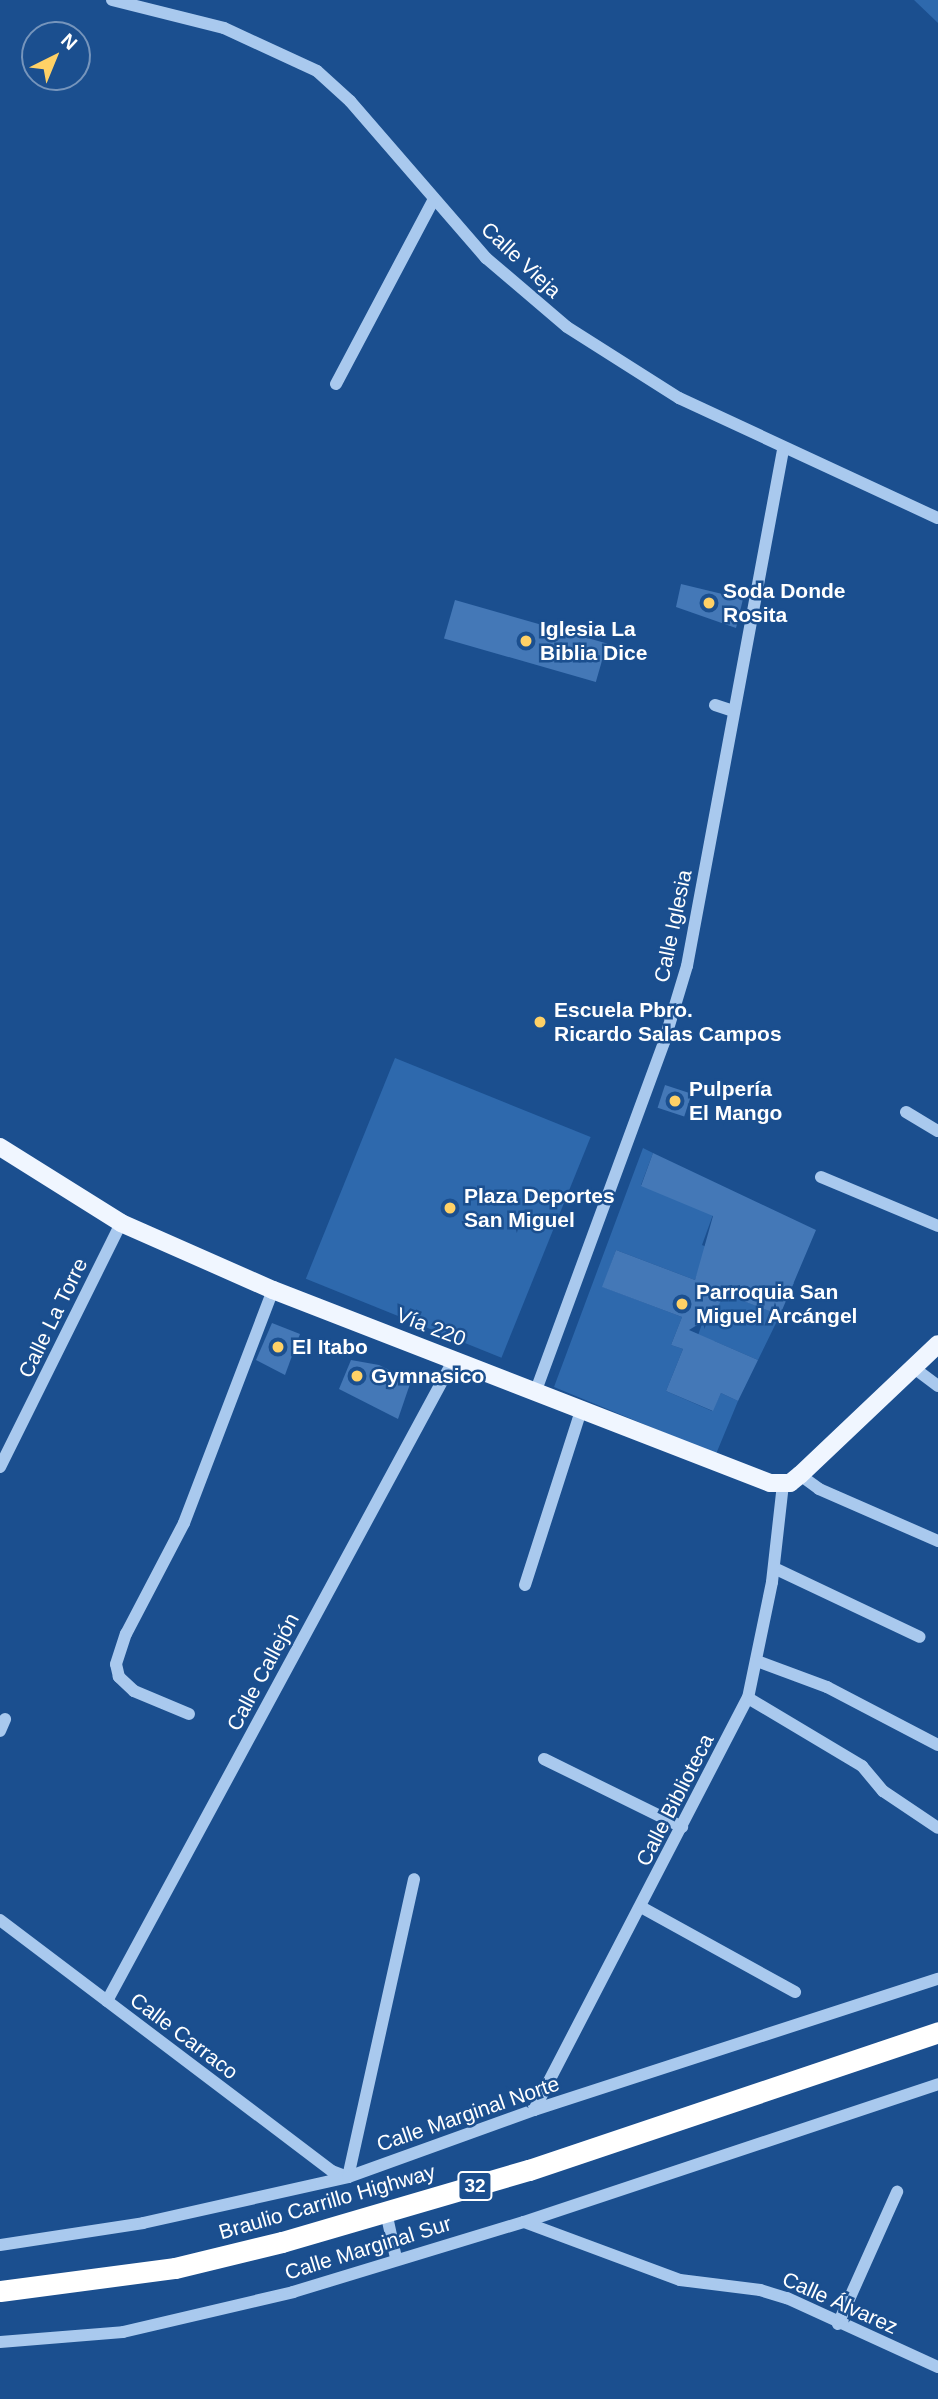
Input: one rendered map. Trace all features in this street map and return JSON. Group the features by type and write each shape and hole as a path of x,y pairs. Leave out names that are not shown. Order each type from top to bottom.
{"highway":[{"name":"Braulio Carrillo Highway","path":"0,2291 175,2268 386,2212 529,2170 938,2032"}],"main road":[{"name":"Vía 220","path":"0,1147 121,1223 273,1290 755,1479 783,1484"},
{"path":"783,1484 800,1475 938,1344"}],"street":[{"name":"Calle Vieja","path":"112,0 224,28 317,71 350,101 505,278 567,327 646,379 783,450 938,517"},
{"path":"336,384 434,199"},
{"name":"Calle Iglesia","path":"535,1393 664,1042 687,966 783,450"},
{"path":"715,705 734,710"},
{"path":"906,1112 938,1131"},
{"path":"821,1177 938,1226"},
{"name":"Calle La Torre","path":"0,1467 121,1223"},
{"path":"189,1714 134,1691 119,1677 116,1664 126,1634 184,1523 273,1290"},
{"name":"Calle Callejón","path":"107,2001 453,1361"},
{"path":"914,1368 938,1386"},
{"path":"525,1585 582,1411"},
{"path":"800,1475 820,1489 938,1541"},
{"name":"Calle Biblioteca","path":"534,2110 748,1698 774,1568 783,1484"},
{"path":"774,1568 920,1637"},
{"path":"757,1661 827,1687 938,1745"},
{"path":"748,1698 862,1766 883,1791 938,1828"},
{"path":"544,1759 682,1827"},
{"path":"348,2176 414,1879"},
{"path":"641,1907 795,1992"},
{"name":"Calle Carraco","path":"0,1920 332,2171 348,2176"},
{"name":"Calle Marginal Norte","path":"0,2245 143,2223 348,2176 534,2110 938,1979"},
{"name":"Calle Marginal Sur","path":"0,2342 123,2332 293,2292 396,2258 524,2222 938,2084"},
{"path":"838,2324 897,2192"},
{"path":"386,2212 396,2258"},
{"name":"Calle Álvarez","path":"524,2222 680,2280 774,2294 938,2367"}],"shaded area":[{"path":"914,0 938,0 938,23"},
{"name":"Plaza Deportes San Miguel","path":"395,1058 591,1137 501,1358 306,1279"},
{"path":"643,1148 653,1153 641,1185 723,1187 702,1245 794,1283 788,1295 705,1254 695,1280 616,1250 603,1287 682,1317 671,1345 683,1349 666,1391 712,1411 721,1393 738,1401 716,1454 554,1387"},
{"path":"715,1290 780,1315 758,1360 714,1341 695,1344 703,1321 717,1308"}],"building":[{"name":"Soda Donde Rosita","path":"681,584 743,599 736,628 676,607"},
{"name":"Iglesia La Biblia Dice","path":"455,600 607,644 596,682 444,638"},
{"name":"Pulpería El Mango","path":"665,1085 692,1094 684,1116 658,1108"},
{"path":"653,1153 816,1230 780,1315 725,1294 712,1316 689,1330 758,1360 738,1401 721,1393 713,1411 666,1391 683,1349 671,1345 682,1317 602,1287 616,1250 695,1280 713,1216 641,1186"},
{"name":"El Itabo","path":"272,1323 300,1334 285,1375 256,1360"},
{"path":"351,1360 379,1365 411,1381 398,1419 339,1389"}],"place":[{"name":"Soda Donde Rosita","path":"709,603"},
{"name":"Iglesia La Biblia Dice","path":"526,641"},
{"name":"Escuela Pbro. Ricardo Salas Campos","path":"540,1022"},
{"name":"Pulpería El Mango","path":"675,1101"},
{"name":"Plaza Deportes San Miguel","path":"450,1208"},
{"name":"Parroquia San Miguel Arcángel","path":"682,1304"},
{"name":"El Itabo","path":"278,1347"},
{"name":"Gymnasico","path":"357,1376"}]}
